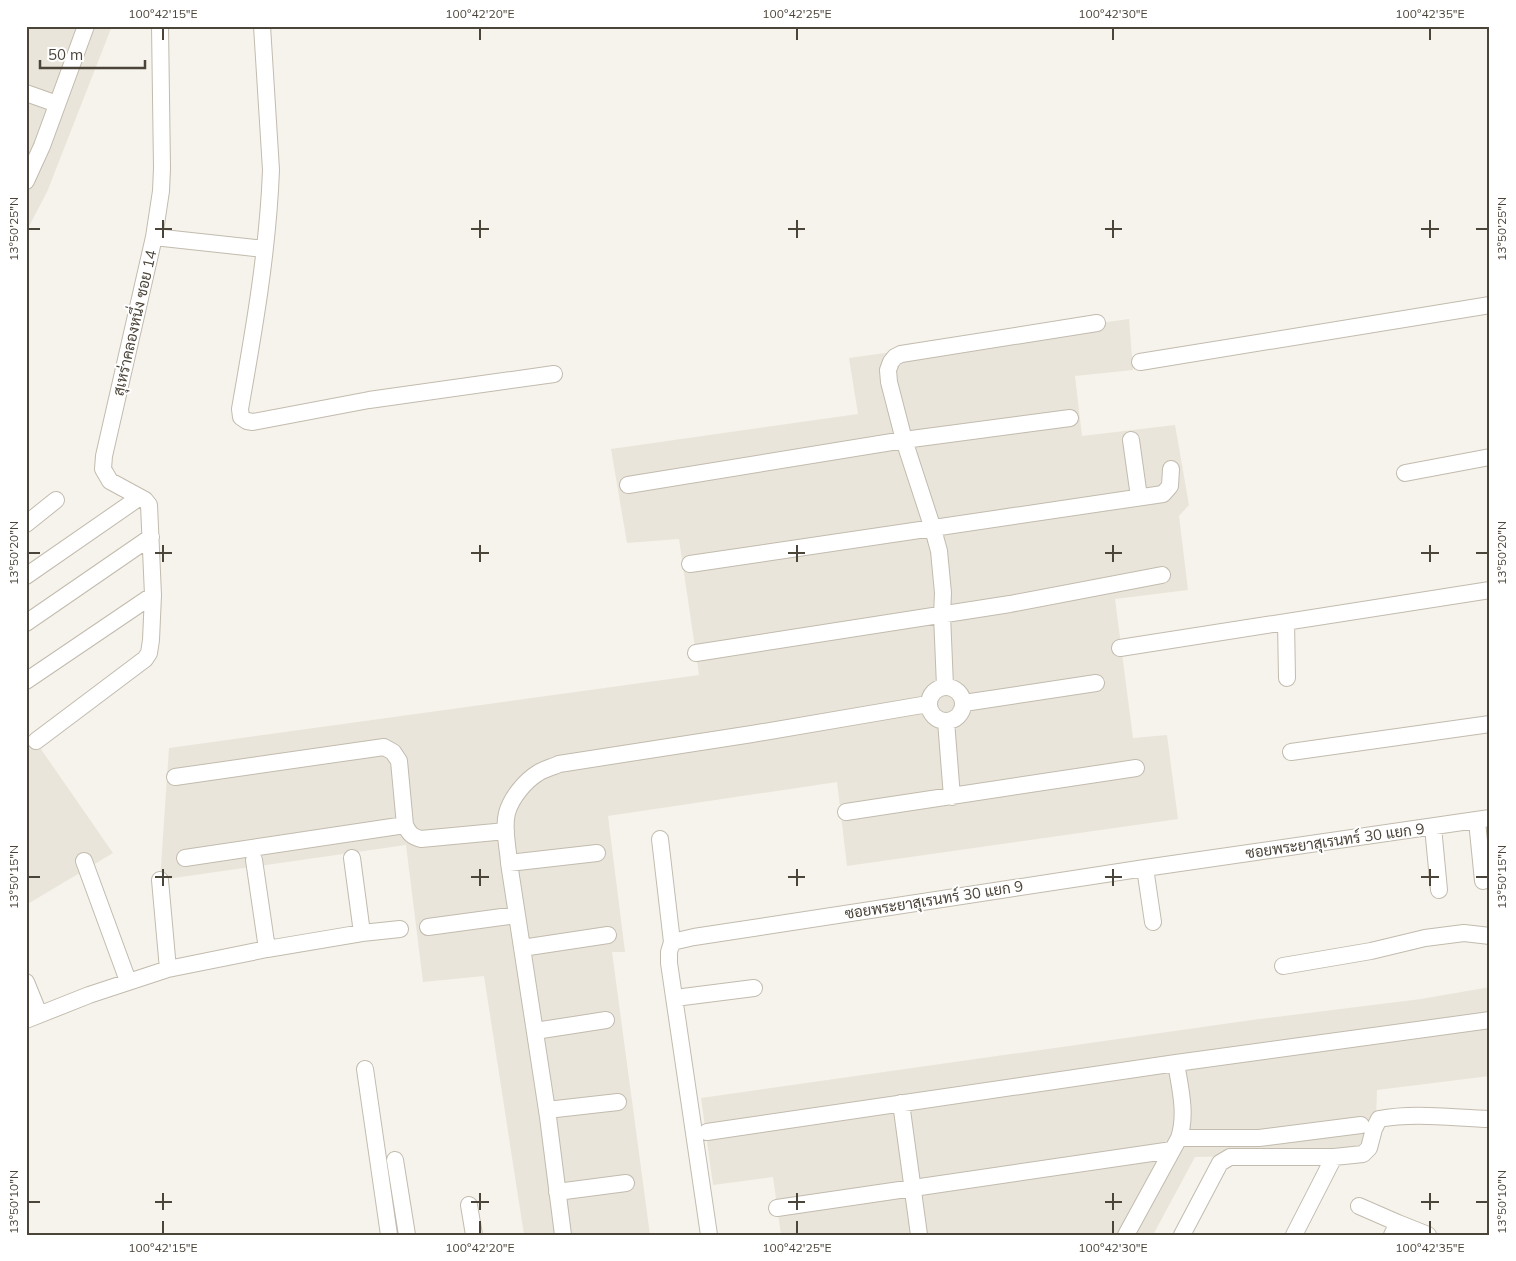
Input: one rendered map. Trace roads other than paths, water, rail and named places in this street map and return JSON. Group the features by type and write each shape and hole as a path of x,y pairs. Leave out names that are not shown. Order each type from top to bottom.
{"street":[{"path":"26,181 42,146 86,26"},
{"name":"สุเหร่าคลองหนึ่ง ซอย 14","path":"140,497 110,481 103,469 104,456 154,237 161,191 160,26"},
{"path":"262,26 270,193 256,316 240,409 241,416 247,422 253,422 369,400 554,374"},
{"path":"26,93 57,104"},
{"path":"154,237 264,248"},
{"path":"1140,362 1488,309"},
{"path":"945,686 939,551 904,440 889,382 888,370 890,362 901,354 1097,322"},
{"path":"628,485 904,440 1070,418"},
{"path":"1131,440 1139,497"},
{"path":"1404,473 1490,458"},
{"path":"690,564 1163,494 1170,486 1172,469"},
{"path":"26,576 140,497 145,500 148,506 151,537 153,595 149,653 145,659 36,741"},
{"path":"26,524 56,500"},
{"path":"26,622 151,537"},
{"path":"696,653 1010,604 1162,574"},
{"path":"1120,648 1490,590"},
{"path":"26,680 153,595"},
{"path":"1286,622 1287,678"},
{"path":"964,703 1096,683"},
{"path":"945,686 952,687 958,691 964,703 959,716 953,720 946,721 934,716 928,704 929,697 933,692 945,686"},
{"path":"563,1235 547,1110 509,863 506,830 507,812 514,798 524,785 538,773 559,764 928,704"},
{"path":"946,721 952,797"},
{"path":"1291,752 1490,724"},
{"path":"175,777 384,748 393,752 399,762 405,825 414,838 421,839 506,830"},
{"path":"846,812 1136,768"},
{"path":"1483,819 1483,881"},
{"name":"ซอยพระยาสุเรนทร์ 30 แยก 9","path":"672,942 870,909 1483,819"},
{"path":"185,858 405,825"},
{"path":"1433,827 1439,890"},
{"path":"660,839 672,942 669,952 709,1235"},
{"path":"509,863 597,853"},
{"path":"352,858 362,933"},
{"path":"254,860 267,949"},
{"path":"84,861 128,981"},
{"path":"1145,868 1153,922"},
{"path":"160,880 168,969"},
{"path":"428,927 517,915"},
{"path":"26,982 33,1017 128,981 168,969 267,949 362,933 400,929"},
{"path":"1283,966 1371,951 1425,938 1464,934 1490,936"},
{"path":"522,948 608,935"},
{"path":"675,998 754,988"},
{"path":"535,1031 606,1020"},
{"path":"707,1132 1176,1063 1490,1020"},
{"path":"1126,1235 1175,1144 1182,1127 1183,1105 1176,1063"},
{"path":"365,1069 389,1235"},
{"path":"547,1110 618,1102"},
{"path":"901,1103 919,1235"},
{"path":"1182,1235 1220,1163 1230,1158 1363,1154 1369,1148 1374,1128 1379,1119 1418,1116 1490,1119"},
{"path":"777,1208 914,1188 1175,1144 1259,1138 1360,1125"},
{"path":"1294,1235 1334,1156"},
{"path":"395,1160 407,1235"},
{"path":"557,1192 626,1183"},
{"path":"469,1205 474,1235"},
{"path":"1359,1206 1395,1229 1428,1235"}]}
